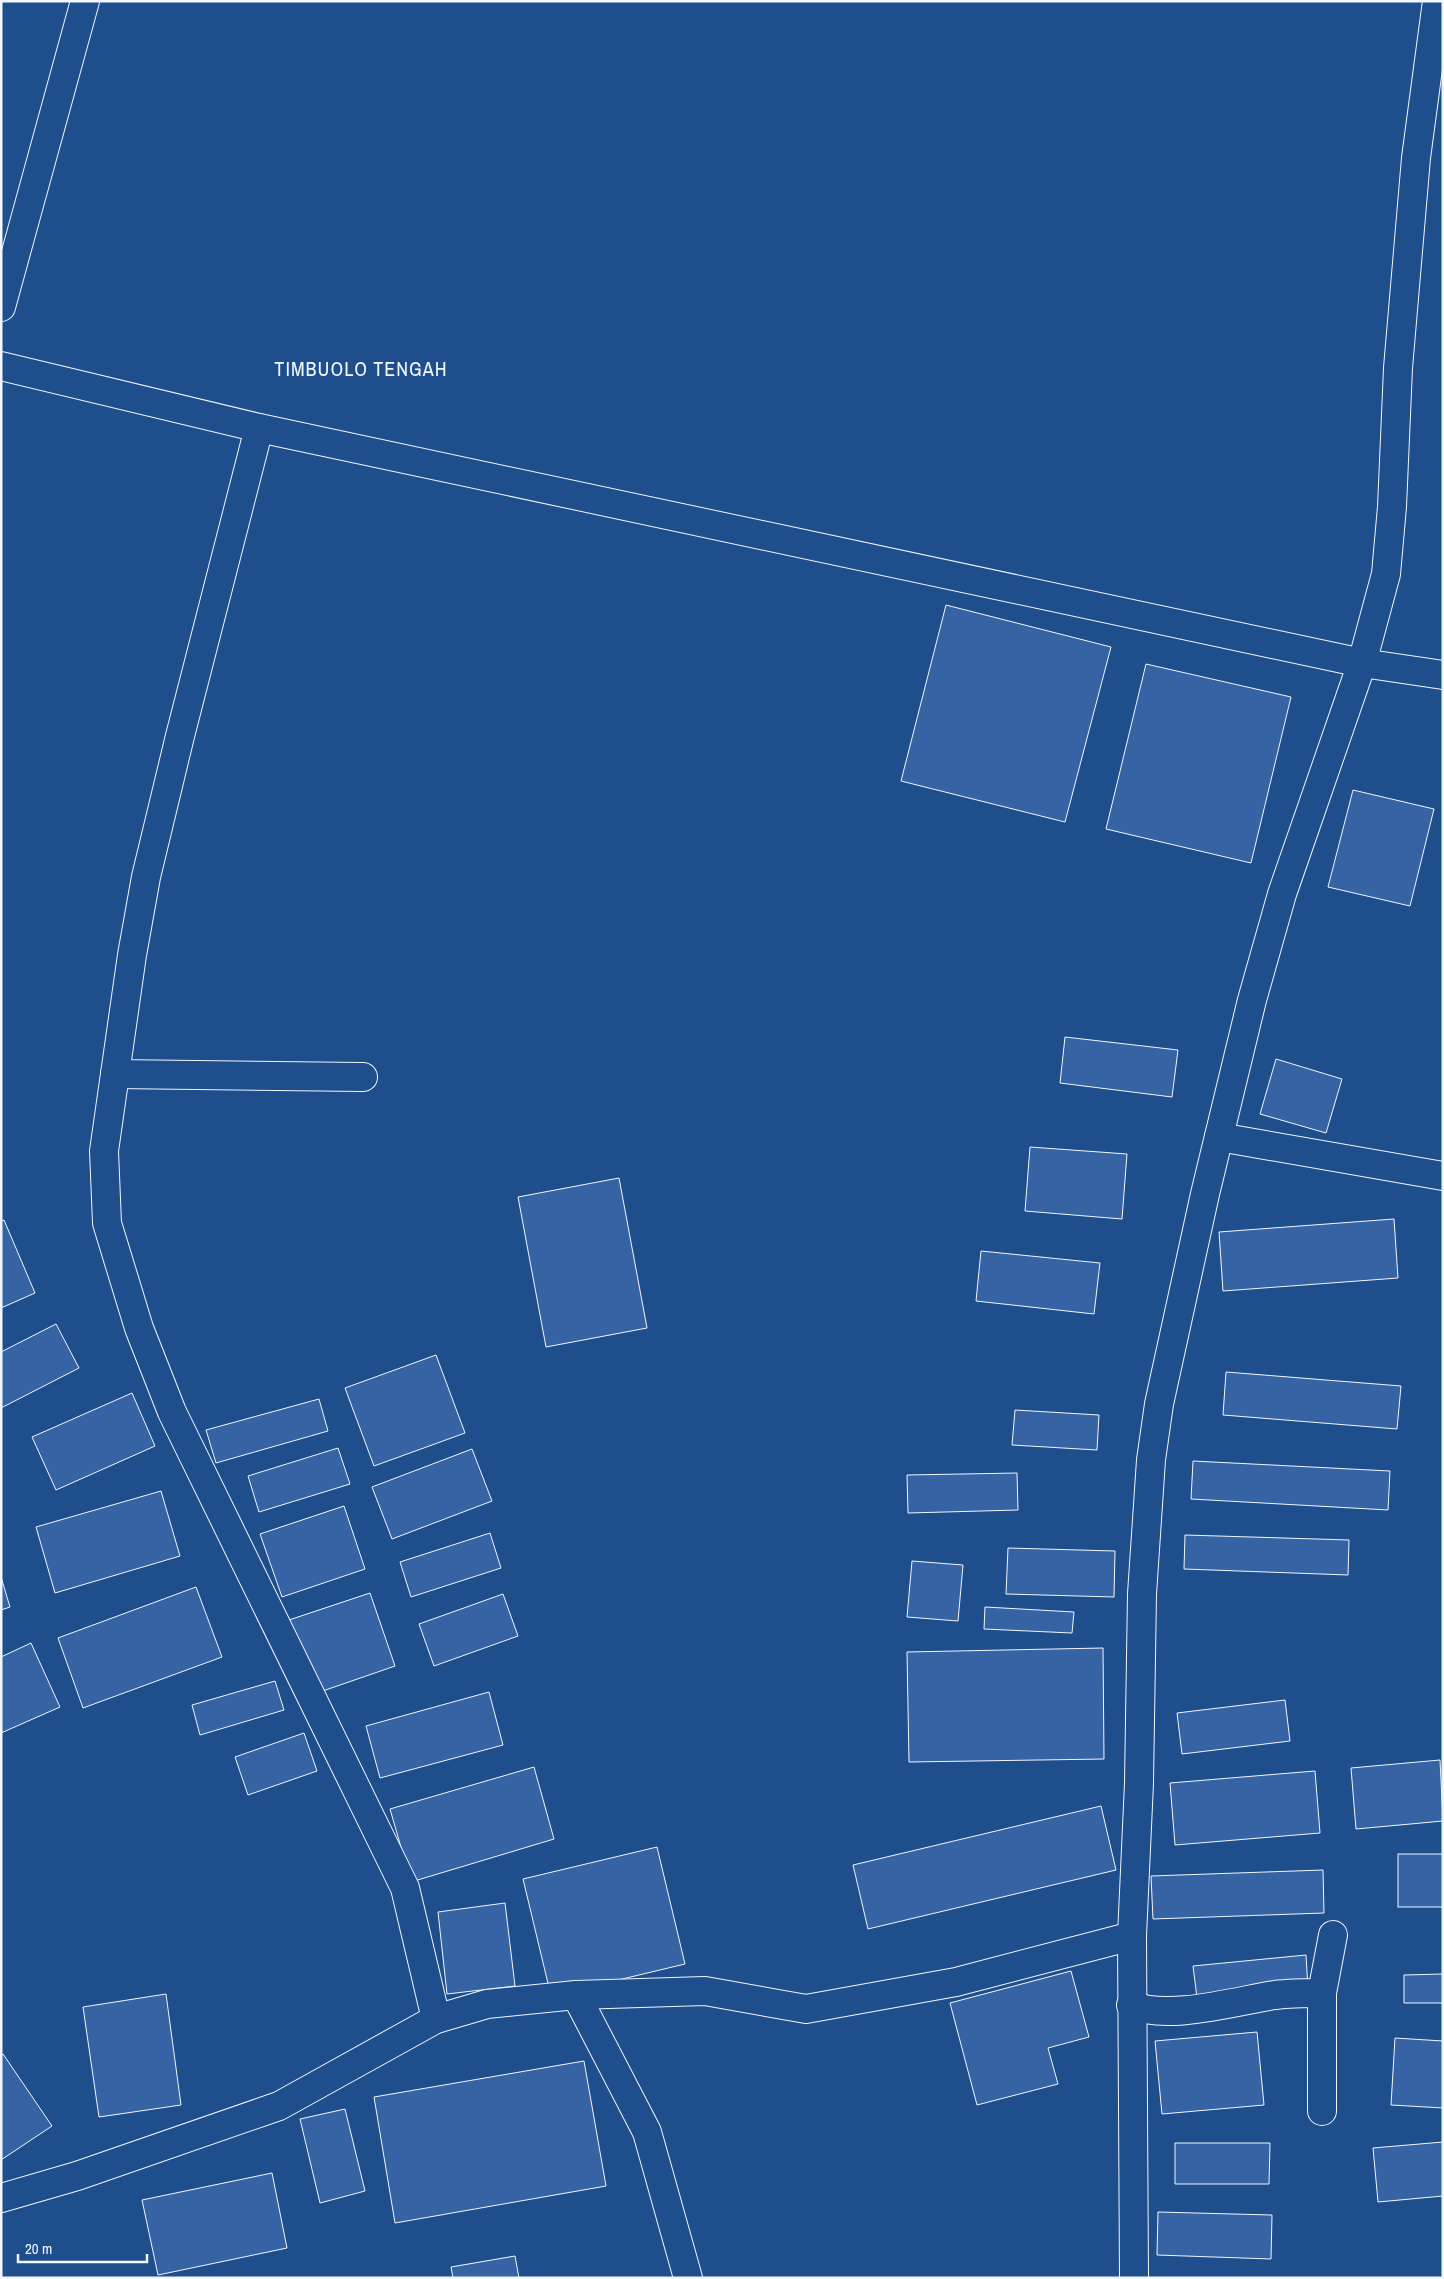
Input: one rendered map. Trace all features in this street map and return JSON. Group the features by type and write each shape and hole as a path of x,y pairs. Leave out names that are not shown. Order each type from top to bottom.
{"street":[{"path":"1,307 85,1"},
{"path":"1134,2278 1132,1936 1139,1783 1142,1594 1151,1460 1159,1404 1252,1000 1282,894 1362,663 1386,574 1392,507 1398,368 1415,168 1438,1"},
{"path":"1,366 259,428 1362,663 1443,675"},
{"path":"259,428 159,818 132,955 104,1151 107,1223 138,1328 172,1412 406,1888 436,2019"},
{"path":"115,1074 363,1077"},
{"path":"1219,1137 1443,1176"},
{"path":"1322,2111 1322,1993 1333,1935"},
{"path":"1,2198 77,2176 279,2106 436,2019 487,2004 576,1995 705,1992 806,2009 956,1982 1132,1936"},
{"path":"1131,2005 1143,2010 1162,2011 1208,2006 1278,1994 1322,1993"},
{"path":"576,1995 648,2132 688,2278"}],"building":[{"path":"946,605 1111,647 1065,822 901,781"},
{"path":"1146,664 1291,697 1251,863 1106,829"},
{"path":"1353,790 1434,809 1410,906 1328,887"},
{"path":"1065,1037 1178,1050 1172,1097 1060,1083"},
{"path":"1276,1059 1342,1079 1326,1133 1260,1114"},
{"path":"1030,1147 1127,1154 1122,1219 1025,1211"},
{"path":"619,1178 647,1328 546,1347 518,1197"},
{"path":"1394,1219 1398,1278 1223,1291 1219,1232"},
{"path":"4,1220 35,1293 1,1308 1,1221"},
{"path":"981,1251 1100,1263 1094,1314 976,1301"},
{"path":"56,1324 79,1368 1,1408 1,1352"},
{"path":"436,1355 465,1433 374,1466 345,1388"},
{"path":"1226,1372 1401,1386 1397,1429 1223,1415"},
{"path":"132,1393 155,1446 56,1490 32,1437"},
{"path":"319,1399 328,1431 216,1463 206,1430"},
{"path":"1015,1410 1099,1415 1097,1450 1012,1445"},
{"path":"338,1448 350,1484 259,1512 248,1476"},
{"path":"472,1449 492,1501 392,1539 372,1487"},
{"path":"1193,1461 1390,1471 1388,1510 1191,1499"},
{"path":"1017,1473 1018,1510 908,1513 907,1475"},
{"path":"161,1491 180,1556 55,1593 36,1527"},
{"path":"344,1506 365,1569 282,1597 260,1534"},
{"path":"490,1533 501,1568 411,1597 400,1562"},
{"path":"1185,1535 1349,1540 1348,1575 1184,1569"},
{"path":"1008,1548 1115,1551 1114,1597 1006,1594"},
{"path":"912,1561 963,1565 958,1621 907,1617"},
{"path":"1,1577 10,1607 1,1610"},
{"path":"196,1587 222,1657 83,1708 58,1638"},
{"path":"370,1593 395,1666 314,1694 289,1620"},
{"path":"503,1594 518,1636 434,1666 419,1624"},
{"path":"985,1607 1074,1612 1072,1633 984,1629"},
{"path":"31,1643 60,1707 1,1733 1,1657"},
{"path":"1103,1648 1104,1759 909,1762 907,1652"},
{"path":"275,1681 284,1710 200,1735 192,1705"},
{"path":"489,1692 503,1745 380,1778 366,1726"},
{"path":"1285,1700 1290,1741 1182,1754 1177,1713"},
{"path":"304,1733 317,1771 248,1795 235,1757"},
{"path":"1440,1760 1443,1821 1356,1829 1351,1768"},
{"path":"534,1767 554,1839 411,1882 390,1809"},
{"path":"1315,1771 1320,1833 1175,1845 1170,1783"},
{"path":"1101,1806 1116,1870 868,1929 853,1865"},
{"path":"657,1847 685,1964 551,1996 523,1879"},
{"path":"1398,1854 1443,1854 1443,1907 1398,1907"},
{"path":"1323,1870 1324,1913 1153,1919 1151,1876"},
{"path":"505,1903 515,1986 447,1994 438,1912"},
{"path":"1306,1955 1308,1988 1197,1998 1193,1966"},
{"path":"1071,1971 1089,2037 1048,2048 1058,2084 977,2105 950,2003"},
{"path":"1443,1974 1443,2003 1404,2003 1404,1975"},
{"path":"166,1994 181,2105 99,2117 83,2007"},
{"path":"1257,2032 1264,2105 1162,2114 1155,2041"},
{"path":"1395,2038 1443,2041 1443,2108 1391,2105"},
{"path":"3,2054 52,2126 1,2160 1,2055"},
{"path":"584,2061 606,2186 395,2223 374,2097"},
{"path":"345,2109 365,2191 320,2203 300,2119"},
{"path":"1443,2142 1443,2196 1378,2202 1373,2148"},
{"path":"1175,2143 1270,2143 1269,2184 1175,2184"},
{"path":"272,2173 287,2248 158,2275 142,2200"},
{"path":"1158,2212 1272,2215 1271,2259 1157,2255"},
{"path":"515,2256 519,2278 453,2278 451,2267"}],"district":[{"name":"TIMBUOLO TENGAH","path":"361,368"}]}
